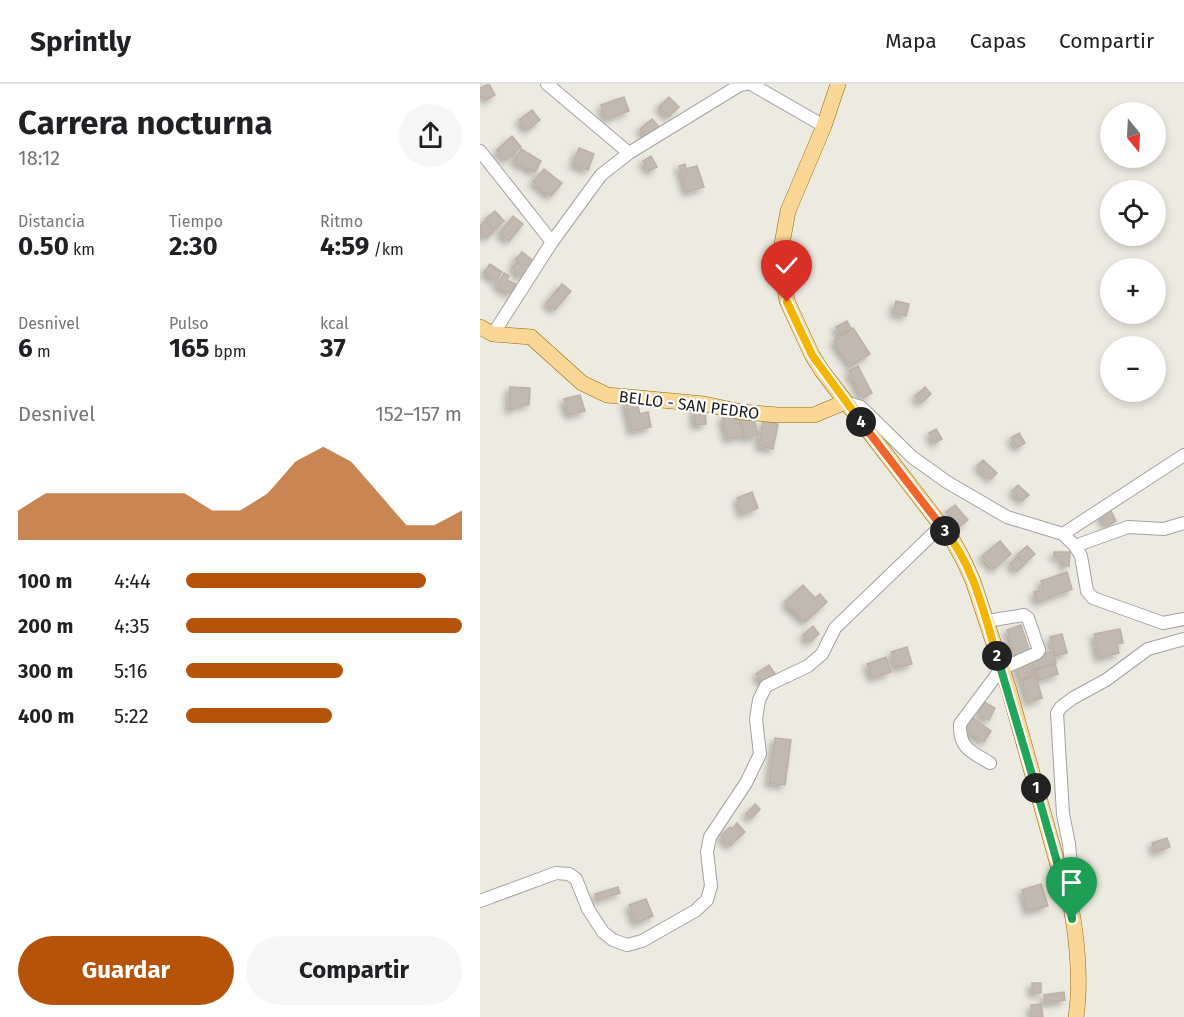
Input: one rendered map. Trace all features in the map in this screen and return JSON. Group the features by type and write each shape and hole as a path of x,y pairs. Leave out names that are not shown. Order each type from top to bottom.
{"main road":[{"path":"838,84 824,126 788,211 782,244 783,277 787,302 812,355 845,402 953,541 973,581 987,621 1057,861 1068,889 1079,973 1076,1017"},
{"name":"BELLO - SAN PEDRO","path":"487,331 531,337 582,383 607,395 704,404 742,412 778,415 814,415 845,402"}],"street":[{"path":"547,84 629,153"},
{"path":"487,331 601,175 629,153 746,84"},
{"path":"751,84 824,126"},
{"path":"480,151 552,242"},
{"path":"845,402 861,407 912,457 947,482 1007,517 1063,534 1081,556 1087,591 1093,598 1163,623 1184,619"},
{"path":"1063,534 1184,455"},
{"path":"1075,546 1128,527 1164,529 1184,523"},
{"path":"480,900 490,899 556,873 569,874 576,879 588,909 603,932 613,940 627,945 642,940 695,911 707,900 711,886 707,852 710,837 746,783 760,754 756,719 759,700 766,686 808,666 822,654 835,628 941,526"},
{"path":"987,621 1024,615 1028,618 1039,650 1001,669 960,724 960,734 965,747 990,763"},
{"path":"1068,889 1071,865 1063,814 1058,713 1061,707 1073,698 1106,680 1148,649 1184,639"}],"building":[{"path":"489,84 495,95 486,100 480,88"},
{"path":"624,97 629,111 606,119 601,105"},
{"path":"669,97 679,107 668,117 659,107"},
{"path":"532,110 540,120 528,130 519,120"},
{"path":"652,119 659,127 647,138 640,129"},
{"path":"512,136 521,147 506,160 497,150"},
{"path":"579,148 594,154 588,170 573,164"},
{"path":"521,149 541,161 535,172 514,161"},
{"path":"651,156 657,167 649,171 643,161"},
{"path":"685,164 686,169 697,166 704,187 687,192 679,166"},
{"path":"544,169 562,183 551,196 533,182"},
{"path":"495,211 504,221 494,230 485,219"},
{"path":"513,216 523,224 509,241 500,233"},
{"path":"484,221 494,231 487,238 480,232 480,226"},
{"path":"522,252 535,262 530,268 525,264 523,267 515,260"},
{"path":"518,262 527,272 521,277 512,267"},
{"path":"490,264 502,272 496,281 484,272"},
{"path":"504,273 509,276 507,280 516,284 511,294 497,286"},
{"path":"562,284 571,291 555,310 546,303"},
{"path":"896,301 909,304 906,316 893,313"},
{"path":"847,321 851,328 840,335 836,327"},
{"path":"853,328 870,354 851,366 834,341"},
{"path":"858,366 872,393 863,398 849,371"},
{"path":"510,387 530,388 529,405 516,405 515,409 509,409"},
{"path":"925,387 931,394 921,403 915,396"},
{"path":"580,395 585,411 569,415 564,399"},
{"path":"636,399 640,414 648,412 651,427 632,431 625,401"},
{"path":"705,407 706,424 695,425 694,408"},
{"path":"737,412 744,435 728,439 722,417"},
{"path":"753,415 758,435 746,438 740,419"},
{"path":"763,421 778,424 773,449 759,446"},
{"path":"936,429 942,439 935,443 929,433"},
{"path":"1019,433 1025,443 1017,448 1011,438"},
{"path":"983,460 997,473 991,479 977,466"},
{"path":"1018,485 1029,495 1022,501 1012,491"},
{"path":"752,492 758,508 742,514 737,498"},
{"path":"955,505 968,520 959,527 946,512"},
{"path":"1109,507 1116,521 1107,526 1099,512"},
{"path":"1000,541 1011,554 994,569 982,556"},
{"path":"1027,546 1035,554 1025,563 1017,555"},
{"path":"1054,552 1070,552 1069,566 1063,566 1063,557 1054,557"},
{"path":"1017,557 1024,565 1017,571 1010,564"},
{"path":"1067,572 1072,589 1038,602 1034,592 1043,589 1041,581"},
{"path":"803,585 815,598 820,594 827,602 805,622 785,602"},
{"path":"1021,625 1030,652 1016,657 1007,630"},
{"path":"813,626 819,634 810,642 803,635"},
{"path":"1120,629 1123,643 1117,644 1119,653 1099,658 1094,634"},
{"path":"1062,634 1067,653 1055,656 1050,637"},
{"path":"907,647 912,664 896,668 891,652"},
{"path":"1053,651 1056,663 1034,669 1031,658"},
{"path":"886,657 891,672 873,678 867,664"},
{"path":"1028,660 1033,675 1022,679 1016,665"},
{"path":"1055,664 1058,674 1039,680 1036,670"},
{"path":"769,665 777,677 764,685 756,674"},
{"path":"1036,676 1042,698 1029,702 1022,680"},
{"path":"984,702 995,708 989,720 978,714"},
{"path":"972,717 991,731 984,742 964,728"},
{"path":"775,738 791,740 785,785 769,783"},
{"path":"755,804 760,809 751,819 746,814"},
{"path":"737,823 745,832 730,846 721,836"},
{"path":"1167,838 1170,847 1155,852 1152,843"},
{"path":"1041,884 1048,906 1028,911 1022,890"},
{"path":"618,887 620,893 597,900 595,894"},
{"path":"646,899 653,916 636,923 629,905"},
{"path":"1032,983 1041,983 1041,993 1032,993"},
{"path":"1064,992 1065,1000 1045,1003 1044,995"},
{"path":"1041,1004 1043,1017 1032,1017 1031,1005"}],"route":[{"path":"787,302 812,355 832,385 953,541 963,559 973,581 1009,690 1059,869 1068,889 1072,919"}]}
